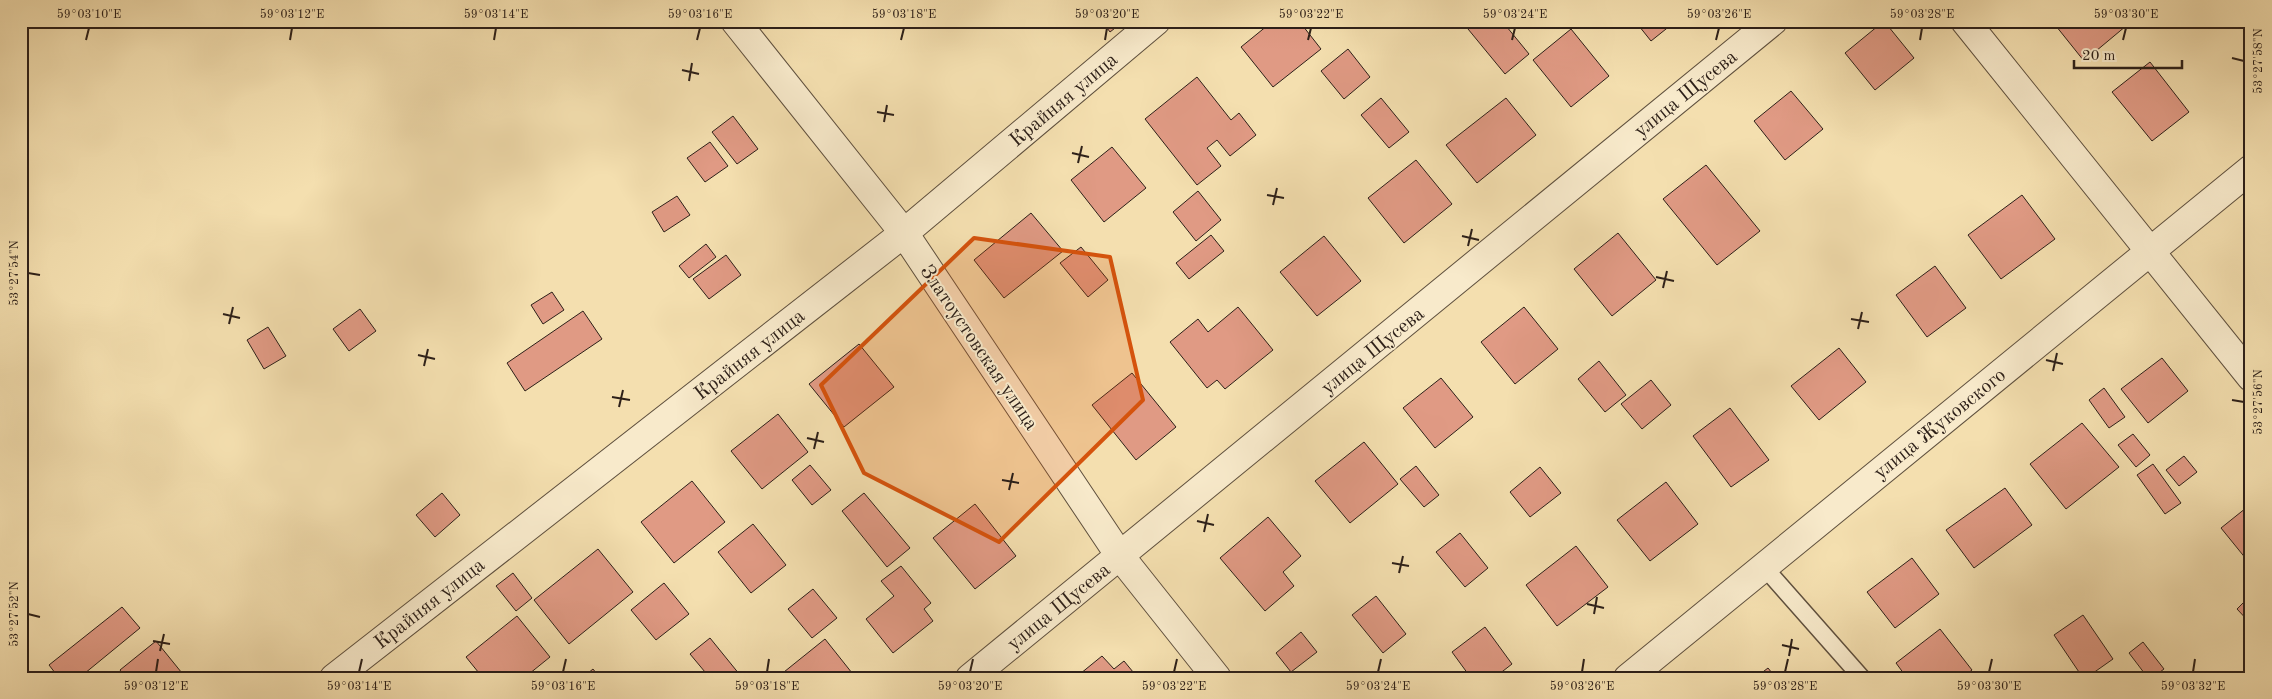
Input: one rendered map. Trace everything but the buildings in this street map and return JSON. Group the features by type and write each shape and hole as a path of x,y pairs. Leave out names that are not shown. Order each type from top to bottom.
{"street":[{"name":"Златоустовская улица","path":"735,21 904,233 1120,556 1217,678"},
{"name":"Крайняя улица","path":"334,678 904,233 1156,21"},
{"name":"улица Щусева","path":"970,678 1774,21"},
{"path":"1965,21 2251,377"},
{"name":"улица Жуковского","path":"1628,678 2251,169"}],"lane":[{"path":"1764,567 1862,678"}],"highlighted area":[{"path":"974,238 1110,257 1143,400 999,542 864,473 821,385"}]}
